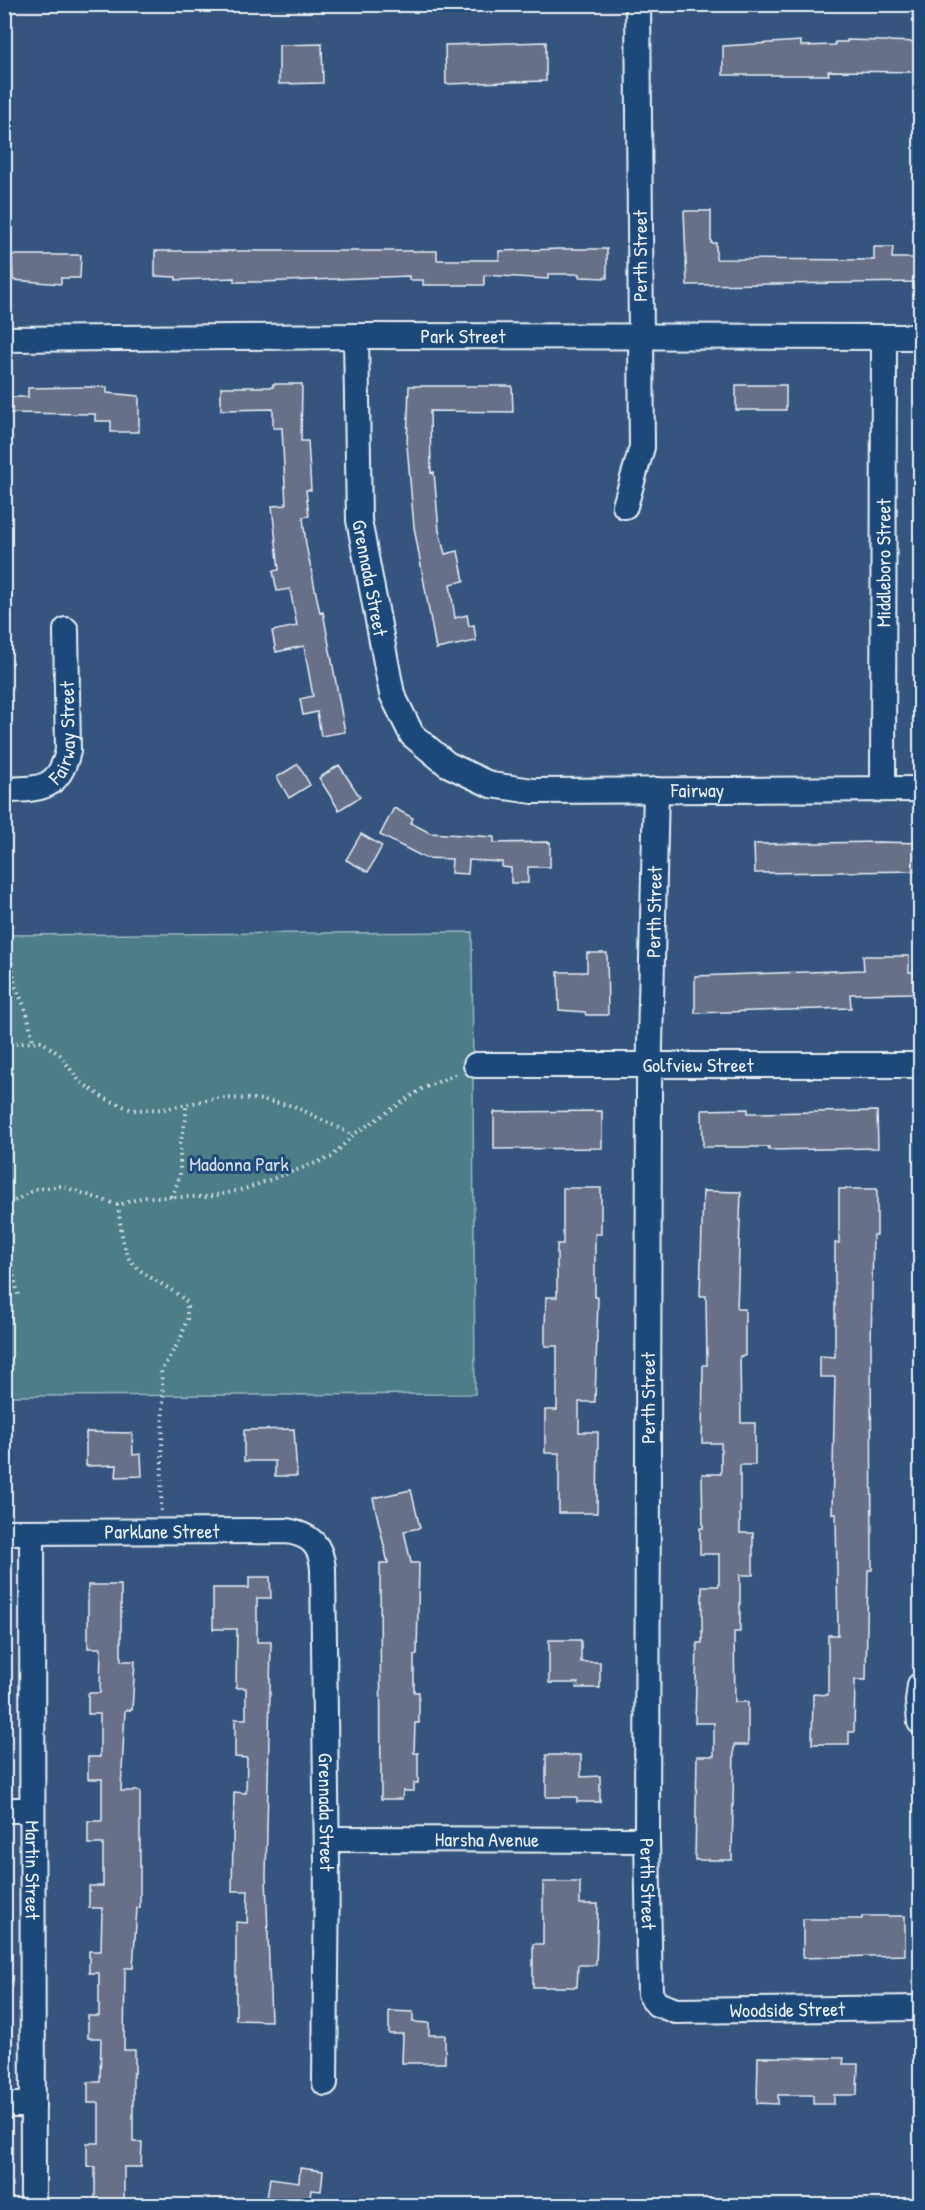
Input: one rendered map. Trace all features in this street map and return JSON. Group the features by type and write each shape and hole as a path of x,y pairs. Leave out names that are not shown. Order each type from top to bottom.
{"street":[{"name":"Perth Street","path":"625,506 642,447 638,4"},
{"name":"Park Street","path":"4,339 356,336 921,337"},
{"name":"Grennada Street","path":"356,336 359,520 392,693 412,735 447,764 477,779"},
{"name":"Middleboro Street","path":"883,789 884,337"},
{"name":"Fairway Street","path":"4,790 36,789 45,786 65,766 68,751 66,630"},
{"name":"Fairway","path":"477,779 508,789 532,791 921,789"},
{"name":"Perth Street","path":"656,790 649,1086 647,1840 649,1987 657,2004"},
{"name":"Golfview Street","path":"476,1065 921,1065"},
{"name":"Parklane Street","path":"4,1533 287,1531 300,1533 315,1542"},
{"name":"Martin Street","path":"32,1532 33,2205"},
{"name":"Grennada Street","path":"315,1542 322,1554 323,1569 327,1839 325,2083"},
{"path":"921,1685 918,1702 921,1722"},
{"path":"4,1810 32,1810"},
{"name":"Harsha Avenue","path":"327,1839 647,1840"},
{"name":"Woodside Street","path":"657,2004 676,2012 921,2008"},
{"path":"4,2105 33,2105"}],"path":[{"path":"9,945 15,986 27,1012 33,1041"},
{"path":"4,1045 41,1041 60,1055 80,1082 104,1098 132,1110 186,1105 217,1098 256,1099 294,1106 353,1135"},
{"path":"4,1207 36,1189 60,1186 118,1205 144,1197 208,1197 245,1189 332,1157 353,1135 422,1089 476,1065"},
{"path":"172,1197 180,1175 180,1144 186,1119 186,1105"},
{"path":"118,1205 122,1235 131,1263 173,1289 187,1302 187,1319 181,1338 168,1355 160,1371 163,1395 161,1531"},
{"path":"4,1254 11,1265 19,1299"}],"green space":[{"name":"Madonna Park","path":"472,932 475,1394 5,1396 4,935"}],"building":[{"path":"847,40 921,42 921,72 828,71 829,75 723,75 723,46 801,41 801,46 835,45 835,42 847,42"},
{"path":"546,42 546,81 446,84 445,45"},
{"path":"322,44 323,83 279,84 279,45"},
{"path":"684,211 711,211 711,243 716,243 716,259 874,260 874,247 893,247 892,258 921,258 921,282 687,285"},
{"path":"607,249 607,278 579,277 579,274 548,274 548,279 484,275 484,285 423,285 423,280 409,280 409,276 234,282 234,278 176,280 176,277 155,276 155,251 437,251 437,260 499,260 499,251"},
{"path":"12,255 81,255 80,278 61,278 61,284 13,280"},
{"path":"273,384 302,384 301,441 308,441 311,490 306,490 309,516 303,517 306,545 320,613 323,612 345,732 321,736 317,712 303,715 300,699 313,696 304,646 276,652 272,631 297,626 290,589 277,591 273,571 279,570 272,506 286,505 282,428 273,428 273,409 221,410 221,387 273,387"},
{"path":"736,385 786,385 786,410 736,410"},
{"path":"409,386 512,386 513,412 430,411 431,473 434,472 439,531 445,554 458,551 464,581 450,584 455,618 467,615 469,626 474,625 476,641 436,649 414,527 407,445"},
{"path":"107,387 107,393 139,396 139,432 111,432 111,421 95,421 95,414 4,413 4,397 28,397 28,388"},
{"path":"298,764 310,785 289,798 277,777"},
{"path":"339,765 360,797 339,810 319,778"},
{"path":"394,808 413,818 411,823 430,833 494,837 494,843 550,842 550,867 528,867 528,883 511,883 511,868 502,867 502,862 469,860 468,874 451,873 452,859 425,858 380,835"},
{"path":"361,834 382,846 368,872 346,860"},
{"path":"921,843 921,871 755,873 754,844"},
{"path":"587,953 607,953 608,1015 586,1015 585,1012 559,1010 558,972 587,972"},
{"path":"863,956 909,956 909,972 921,972 921,993 850,994 851,1008 695,1013 695,976 864,970"},
{"path":"748,1109 748,1113 877,1111 878,1148 769,1150 769,1147 703,1147 702,1110"},
{"path":"602,1111 602,1148 494,1149 494,1112"},
{"path":"563,1188 601,1188 601,1234 595,1234 595,1297 598,1297 595,1402 579,1402 579,1432 598,1432 597,1513 559,1513 559,1453 545,1453 545,1410 557,1410 557,1346 545,1346 546,1297 557,1297 557,1244 563,1244"},
{"path":"839,1189 877,1189 877,1235 873,1235 871,1347 872,1570 868,1570 866,1680 855,1680 854,1732 849,1732 849,1744 812,1744 813,1694 828,1695 828,1635 838,1635 836,1514 832,1514 835,1377 820,1377 820,1356 835,1357 835,1243 839,1243"},
{"path":"703,1191 741,1192 737,1309 745,1309 745,1356 740,1356 741,1423 755,1423 755,1465 740,1465 740,1533 753,1533 753,1575 740,1575 740,1632 734,1632 735,1702 748,1702 748,1745 734,1745 732,1860 695,1860 697,1756 714,1756 714,1723 695,1723 697,1643 702,1643 702,1586 719,1586 719,1554 700,1554 700,1528 703,1528 702,1474 721,1474 721,1443 702,1443 703,1365 707,1365 706,1296 700,1296"},
{"path":"294,1429 297,1476 275,1476 275,1461 244,1461 244,1430"},
{"path":"86,1432 132,1433 133,1455 141,1454 142,1476 116,1477 117,1465 86,1466"},
{"path":"411,1490 420,1528 404,1531 411,1563 419,1563 417,1654 414,1655 414,1692 419,1692 419,1723 415,1723 414,1753 418,1753 418,1783 414,1783 414,1791 403,1791 402,1799 381,1799 380,1563 388,1563 373,1498"},
{"path":"249,1577 270,1577 271,1598 257,1598 257,1642 271,1642 266,1876 271,2021 236,2020 236,1922 247,1923 248,1891 232,1891 234,1792 246,1793 247,1758 235,1757 235,1719 246,1719 246,1688 236,1688 237,1629 213,1629 213,1588 249,1588"},
{"path":"88,1585 121,1585 121,1661 135,1661 132,1710 125,1710 121,1791 140,1791 140,1908 137,1908 133,1968 125,1968 124,2050 135,2050 133,2142 142,2142 141,2167 124,2167 124,2205 95,2205 95,2167 87,2166 87,2143 99,2143 99,2103 88,2103 88,2082 100,2082 101,2038 88,2038 88,2016 99,2016 99,1973 89,1973 89,1951 101,1951 102,1908 89,1908 89,1886 103,1886 103,1844 88,1844 88,1821 102,1821 102,1779 88,1779 88,1757 100,1757 100,1714 88,1714 88,1693 100,1693 101,1648 88,1648"},
{"path":"549,1640 581,1640 581,1662 600,1662 600,1688 577,1688 578,1683 549,1683"},
{"path":"546,1755 581,1755 581,1777 600,1776 600,1802 577,1802 577,1797 546,1797"},
{"path":"543,1882 580,1882 580,1904 598,1904 596,1965 578,1965 577,1987 533,1987 533,1944 543,1944"},
{"path":"862,1916 905,1916 905,1955 803,1958 803,1919 862,1919"},
{"path":"389,2011 413,2012 413,2022 429,2023 429,2035 445,2035 445,2063 402,2063 403,2034 389,2034"},
{"path":"758,2057 844,2058 843,2064 858,2064 857,2095 834,2095 834,2104 813,2104 813,2095 778,2095 778,2104 757,2103"},
{"path":"300,2168 323,2171 321,2191 311,2190 309,2205 266,2205 270,2178 299,2182"}]}
